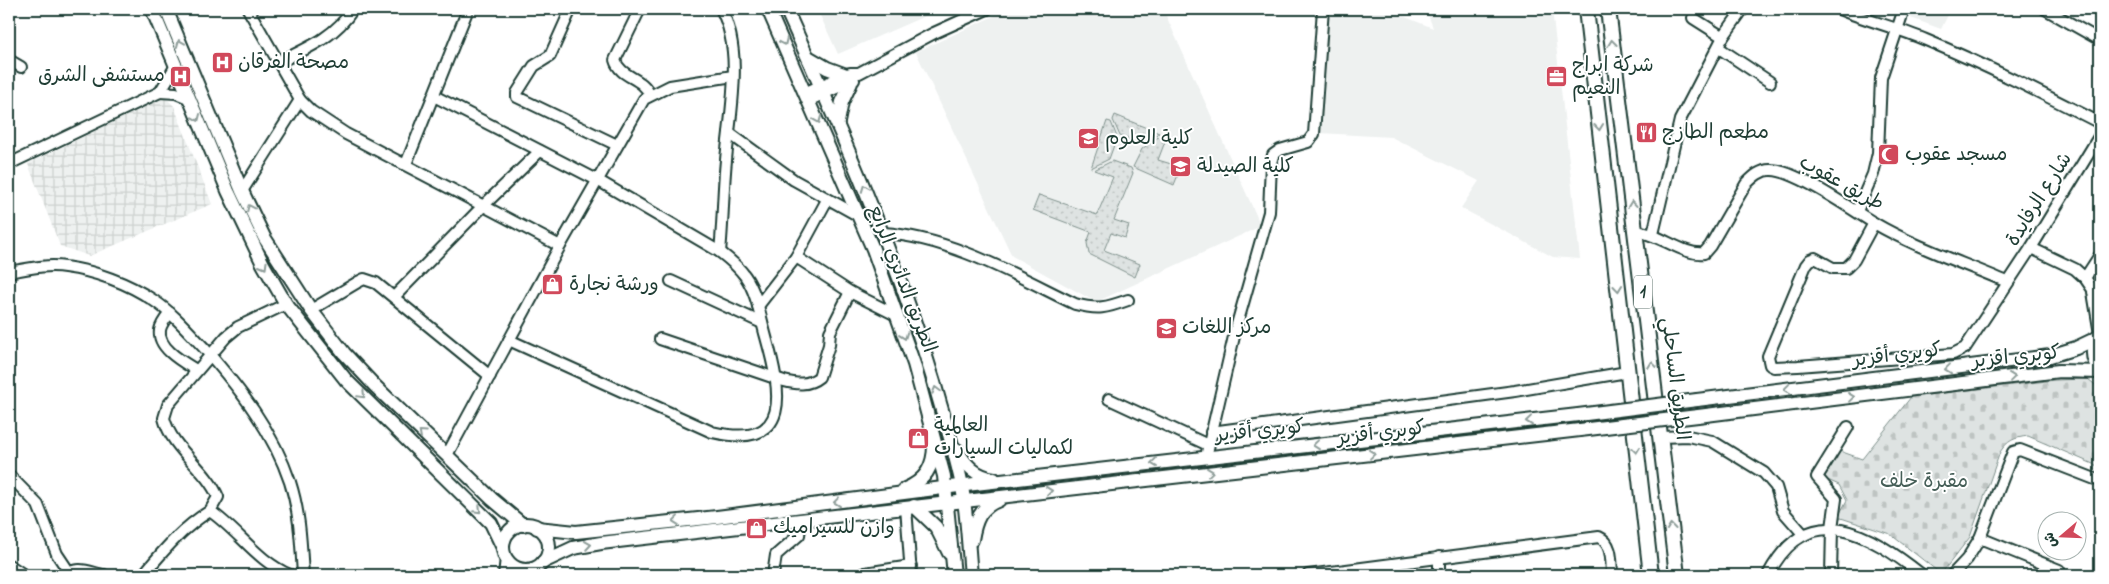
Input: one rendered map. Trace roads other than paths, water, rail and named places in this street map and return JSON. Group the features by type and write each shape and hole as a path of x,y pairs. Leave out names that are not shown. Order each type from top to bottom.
{"highway":[{"path":"1586,9 1651,575"},
{"name":"الطريق الساحلي","path":"1608,9 1677,575"}],"main road":[{"path":"152,9 188,98 246,231 286,304 346,380 491,523 504,553 519,569 536,568 546,556 548,543 546,537 537,528 523,525 492,500 374,386 311,310 269,245 242,191 166,9"},
{"name":"الطريق الدائري الرابع","path":"768,9 808,96 873,249 914,364 933,430 946,487 954,572"},
{"name":"الطريق الدائري الرابع","path":"786,9 838,122 903,288 950,438 962,486 971,575"},
{"path":"808,56 827,68 852,77 842,102 838,122"},
{"path":"311,338 324,326"},
{"path":"2099,335 2093,354 2100,372"},
{"name":"كويري أقزير","path":"537,528 576,532 886,497 1207,451 1578,415 2050,356 2076,348 2099,335"},
{"name":"كوبري اقزير","path":"1580,430 2058,371 2100,372"},
{"path":"886,497 923,480 932,464 934,448 933,430"},
{"name":"كوبري أقزير","path":"536,568 554,555 585,545 1580,430"},
{"path":"950,438 962,460 976,474 990,478 1014,479"},
{"path":"969,560 976,522 982,511 989,504 1017,495"},
{"path":"910,506 936,527 947,547 954,572"},
{"path":"504,553 506,535 511,530 523,525"}],"street":[{"path":"279,62 329,36 353,9"},
{"path":"406,164 468,9"},
{"path":"571,9 550,56 534,66 516,97 617,145"},
{"path":"640,9 615,60 617,66 624,73 642,83 650,94"},
{"path":"720,252 733,76 730,30 721,9"},
{"path":"808,96 852,77 934,33 987,9"},
{"path":"1109,398 1207,451 1236,328 1269,212 1273,155 1280,150 1308,142 1314,134 1323,9"},
{"path":"1653,234 1680,120 1719,48 1723,37 1743,9"},
{"path":"1840,9 1985,65 2100,122"},
{"path":"1857,211 1873,174 1878,153 1881,78 1904,9"},
{"path":"2045,9 2100,40"},
{"path":"251,10 300,100 311,111 346,134 560,246"},
{"path":"1693,18 1723,37"},
{"path":"1719,48 1770,82"},
{"path":"9,60 21,67"},
{"path":"9,164 160,92 176,67"},
{"path":"447,455 509,340 535,297 560,246 599,182 617,145 644,99 650,94 670,86 733,76"},
{"path":"160,92 176,93 188,98"},
{"path":"434,96 599,182 720,252 744,275 758,306 776,378 778,406 774,417 760,432 748,436 734,437 692,424 509,340"},
{"path":"242,191 300,100"},
{"path":"729,133 764,160 827,200 857,215"},
{"name":"شارع الرفايدة","path":"1874,223 1854,260 1846,268 1833,268 1815,258 1806,265 1768,356 1770,365 1774,367 1798,366 1953,354 1964,348 1974,338 2100,135"},
{"path":"394,297 540,151"},
{"name":"طريق عقوب","path":"1635,231 1653,234 1695,254 1704,253 1746,184 1754,176 1765,170 1783,172 1857,211 1874,223 2007,282"},
{"path":"758,306 796,257 827,200"},
{"path":"883,233 904,235 938,244 992,264 1075,304 1091,308 1106,308 1128,300"},
{"path":"2031,248 2075,269 2085,278 2100,300"},
{"path":"2085,278 2100,255"},
{"path":"796,257 850,292 896,315"},
{"path":"9,272 44,266 64,267 91,272 144,294 170,313 226,372 257,415 280,457 290,482 300,525 303,575"},
{"path":"311,310 364,279 376,283 490,376"},
{"path":"671,280 762,323"},
{"path":"2093,291 2099,335"},
{"path":"660,339 776,378 801,384 813,382 819,377 829,345 830,332 850,292"},
{"path":"143,575 183,531 210,511 218,497 214,488 178,444 164,418 168,405 209,355 238,327 286,304"},
{"path":"170,313 160,328 162,342 180,361 196,370"},
{"path":"1211,432 1515,391 1627,372"},
{"path":"1831,575 1832,528 1836,499 1817,477 1848,427"},
{"path":"1661,438 1688,436 1712,441 1769,476 1776,488 1783,511 1804,535"},
{"path":"1952,575 1967,559 1980,538 2013,452 2020,450 2100,481"},
{"path":"9,475 38,505 68,574 81,570 104,575"},
{"path":"865,573 911,571 910,506"},
{"path":"210,511 274,569 290,575"},
{"path":"773,575 776,555 799,535 800,521"},
{"path":"1768,575 1783,554 1804,535 1832,528 1850,530 1879,544 1922,575"},
{"path":"1308,575 1599,537 1605,539 1609,546 1612,575"},
{"path":"1980,538 2060,570"},
{"path":"504,553 504,575"},
{"path":"1439,557 1439,575"},
{"path":"9,565 24,575"}],"place":[{"name":"مصحة الفرقان","path":"222,63"},
{"name":"مستشفى الشرق","path":"181,76"},
{"name":"شركة ابراج النعيم","path":"1556,77"},
{"name":"مطعم الطازج","path":"1646,133"},
{"name":"كلية العلوم","path":"1089,139"},
{"name":"مسجد عقوب","path":"1889,155"},
{"name":"كلية الصيدلة","path":"1181,167"},
{"name":"ورشة نجارة","path":"553,285"},
{"name":"مركز اللغات","path":"1166,328"},
{"name":"العالمية لكماليات السيارات","path":"918,438"},
{"name":"وازن للسيراميك","path":"757,528"}],"park label":[{"name":"مقبرة خلف","path":"1924,482"}]}
